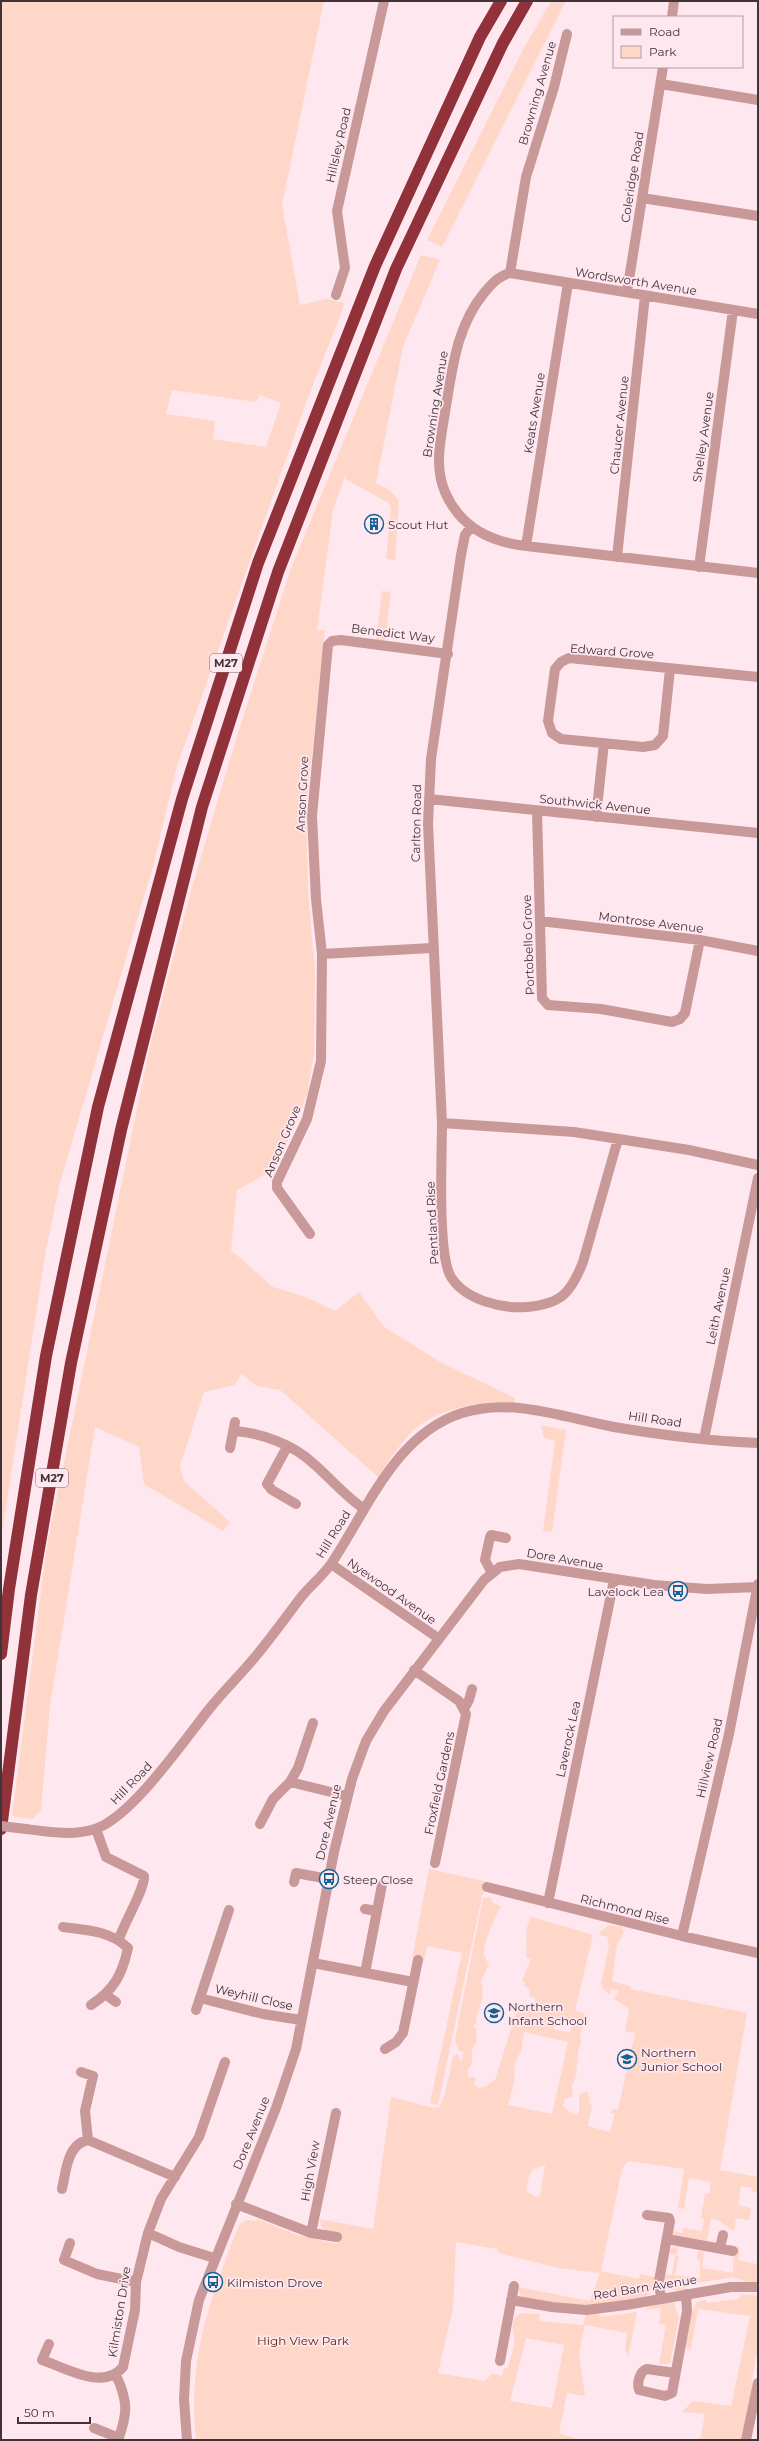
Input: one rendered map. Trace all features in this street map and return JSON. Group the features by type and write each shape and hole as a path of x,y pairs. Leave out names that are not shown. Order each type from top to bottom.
{"highway":[{"name":"M27","path":"1,1654 9,1589 46,1356 98,1107 182,799 258,563 375,266 480,37 501,1"},
{"name":"M27","path":"1,1828 31,1595 71,1363 121,1130 202,806 278,572 396,269 503,43 527,1"}],"street":[{"name":"Hillsley Road","path":"336,295 345,268 337,211 384,1"},
{"path":"672,16 674,1"},
{"name":"Browning Avenue","path":"567,34 554,87 526,177 510,273 500,276 489,287 471,312 461,332 455,353 438,456 440,474 445,492 456,511 471,527 493,540 617,558 758,573"},
{"name":"Coleridge Road","path":"627,292 663,68"},
{"path":"661,84 758,100"},
{"path":"642,198 758,216"},
{"name":"Wordsworth Avenue","path":"510,273 758,314"},
{"name":"Keats Avenue","path":"526,546 568,283"},
{"name":"Chaucer Avenue","path":"617,558 646,296"},
{"name":"Shelley Avenue","path":"699,566 733,310"},
{"name":"Carlton Road","path":"442,1124 428,854 429,799 431,758 448,654 461,555 465,535 471,527"},
{"name":"Benedict Way","path":"335,640 448,654"},
{"name":"Anson Grove","path":"310,1234 277,1188 277,1182 299,1140 318,1080 321,1061 322,954 316,899 312,816 328,645 335,640"},
{"name":"Edward Grove","path":"670,668 663,732 660,740 650,747 561,738 550,730 548,721 555,669 557,665 569,658 670,668 758,677"},
{"path":"596,816 604,743"},
{"name":"Southwick Avenue","path":"429,799 758,833"},
{"name":"Portobello Grove","path":"537,811 542,998 545,1003 548,1005 601,1009 672,1022 680,1019 685,1013 700,940"},
{"name":"Montrose Avenue","path":"540,921 700,940 758,951"},
{"path":"322,954 432,948"},
{"path":"442,1124 544,1130 618,1139 690,1150 758,1165"},
{"name":"Pentland Rise","path":"442,1124 442,1220 447,1268 451,1278 473,1296 504,1307 520,1308 552,1303 566,1294 577,1279 594,1228 618,1139"},
{"name":"Leith Avenue","path":"704,1439 758,1178"},
{"name":"Hill Road","path":"1,1828 26,1829 52,1833 96,1829 115,1818 139,1795 212,1706 251,1662 304,1594 331,1564 364,1509 396,1462 415,1441 444,1420 474,1409 491,1408 525,1410 615,1427 704,1439 758,1442"},
{"path":"230,1448 235,1426 287,1447 312,1462 347,1498 364,1509"},
{"path":"287,1447 267,1484 272,1490 296,1504"},
{"path":"492,1573 485,1560 490,1537 491,1535 506,1538"},
{"name":"Nyewood Avenue","path":"331,1564 438,1638"},
{"name":"Dore Avenue","path":"187,2440 184,2400 186,2361 199,2300 214,2258 288,2074 301,2020 347,1796 366,1741 384,1711 438,1638 492,1573 500,1567 519,1564 614,1580 707,1589 758,1586"},
{"name":"Laverock Lea","path":"548,1903 614,1580"},
{"name":"Hillview Road","path":"682,1936 729,1734 758,1586"},
{"path":"414,1670 459,1701 464,1709"},
{"name":"Froxfield Gardens","path":"435,1863 465,1722 464,1709 469,1700 472,1689"},
{"path":"260,1824 273,1799 290,1782 298,1768 313,1723"},
{"path":"290,1782 347,1796"},
{"path":"96,1829 106,1857 144,1876 143,1887 124,1923 119,1939"},
{"path":"294,1882 296,1873 329,1879"},
{"path":"365,1973 382,1885"},
{"name":"Richmond Rise","path":"487,1888 758,1953"},
{"path":"364,1909 377,1912"},
{"name":"Weyhill Close","path":"196,2010 229,1910"},
{"path":"63,1927 96,1932 119,1939 128,1948 119,1977 106,1995 91,2005"},
{"path":"385,2049 396,2042 403,2033 418,1960"},
{"path":"313,1963 414,1982"},
{"path":"106,1995 116,2002"},
{"name":"Weyhill Close","path":"200,1998 263,2014 301,2020"},
{"name":"Kilmiston Drive","path":"94,2428 118,2439 127,2410 122,2389 116,2375 125,2363 135,2310 136,2282 148,2233 161,2199 199,2138 225,2062"},
{"path":"81,2072 93,2076 85,2111 88,2140"},
{"name":"High View","path":"311,2233 336,2113"},
{"path":"62,2189 71,2153 81,2141 88,2140 175,2177"},
{"path":"236,2204 311,2233 337,2237"},
{"path":"647,2215 669,2218 667,2239 659,2281 661,2299"},
{"path":"148,2233 179,2247 214,2258"},
{"path":"720,2248 723,2235"},
{"path":"667,2239 733,2251"},
{"path":"70,2243 64,2260 97,2274 136,2282"},
{"path":"500,2361 514,2286"},
{"name":"Red Barn Avenue","path":"511,2300 552,2307 586,2310 739,2286 758,2288"},
{"path":"675,2373 687,2311 686,2294"},
{"path":"48,2344 42,2360 87,2376 106,2378 116,2375"},
{"path":"746,2440 758,2383"}],"green space":[{"path":"1,1 324,1 282,205 300,305 326,299 345,303 306,403 177,766 153,866 60,1183 46,1250 1,1539","holes":["172,390 256,402 260,395 281,403 266,447 213,439 215,421 166,414"]},
{"path":"551,1 566,1 442,247 427,240 524,48"},
{"path":"421,255 440,260 403,347 376,483 366,478 389,490 399,500 395,560 386,559 391,508 389,503 345,479 348,473 345,476 333,510 317,631 325,630 306,810 308,891 315,972 314,1054 307,1095 280,1160 270,1172 237,1190 231,1250 273,1287 306,1297 335,1311 359,1292 384,1327 442,1363 515,1398 514,1403 491,1403 467,1406 445,1412 434,1417 410,1433 378,1477 280,1390 257,1386 241,1374 235,1385 204,1392 180,1466 184,1481 230,1522 223,1531 144,1484 139,1447 95,1427 50,1706 41,1810 33,1819 12,1816 47,1545 150,1046 192,887 237,736 291,568"},
{"path":"382,591 391,592 385,642 376,640"},
{"path":"541,1425 566,1430 552,1532 543,1531 555,1441 544,1438"},
{"path":"429,1869 488,1882 482,1896 438,2105 430,2103 462,1953 427,1946 424,1961 412,1959"},
{"name":"High View Park","path":"490,1897 493,1903 501,1906 485,1946 485,1957 489,1965 481,1981 483,1990 482,1998 476,2024 472,2026 476,2028 477,2041 472,2049 472,2064 468,2069 468,2077 473,2077 476,2079 474,2084 479,2088 484,2087 495,2080 517,2010 526,2012 535,2003 535,1998 529,1996 530,1989 524,1986 525,1982 522,1981 531,1959 526,1958 526,1936 529,1921 532,1917 593,1935 575,2010 584,2014 586,2019 580,2034 581,2042 578,2052 576,2077 572,2085 573,2096 565,2099 563,2106 572,2114 577,2115 579,2110 580,2093 588,2092 590,2104 592,2105 588,2126 610,2132 615,2113 611,2113 612,2109 618,2110 635,2033 625,2031 629,2009 614,1999 619,1990 611,1989 610,1995 603,1989 601,1983 609,1945 607,1936 601,1936 600,1932 608,1926 621,1926 624,1933 617,1944 612,1981 630,1986 631,1989 747,2013 720,2170 758,2177 758,2193 752,2192 753,2188 741,2186 738,2205 751,2208 749,2220 736,2218 734,2231 718,2220 711,2219 707,2241 674,2235 673,2231 682,2233 683,2228 702,2231 704,2220 701,2217 705,2194 709,2194 711,2182 689,2178 684,2209 678,2208 684,2169 628,2161 622,2169 601,2271 639,2279 640,2274 655,2277 653,2288 648,2295 627,2300 592,2305 569,2305 521,2297 518,2287 590,2301 600,2273 558,2268 499,2253 497,2249 456,2242 453,2308 438,2373 485,2381 492,2374 502,2376 504,2368 508,2368 513,2348 513,2323 515,2318 522,2313 540,2314 539,2321 583,2325 586,2314 596,2313 602,2317 637,2312 628,2357 625,2350 627,2333 585,2325 579,2353 585,2396 567,2393 559,2433 580,2440 196,2440 194,2411 195,2383 203,2330 210,2304 239,2225 246,2220 256,2221 257,2219 297,2235 338,2244 339,2236 327,2233 321,2225 320,2219 373,2229 391,2097 434,2108 439,2107 445,2094 453,2056 457,2054 461,2061 464,2052 458,2050 455,2040 483,1898","holes":["557,2018 572,2025 570,2033 554,2029","524,2032 568,2042 552,2114 508,2105 514,2083 515,2063 521,2051","545,2165 540,2195 536,2197 526,2191 530,2174 539,2167","526,2338 564,2345 552,2408 510,2401"]},
{"path":"734,2246 740,2247 738,2260 757,2264 758,2260 758,2283 744,2281 734,2277 690,2284 680,2291 671,2288 666,2284 664,2274 672,2275 675,2255 668,2253 671,2248 678,2247 676,2256 679,2256 675,2275 700,2278 700,2261 697,2260 698,2251 704,2252 702,2268 733,2273"},
{"path":"742,2294 758,2296 758,2346 752,2380 754,2388 744,2440 700,2440 705,2414 682,2412 693,2401 731,2406 750,2316 698,2309 691,2349 685,2348 691,2314 697,2302 706,2300 707,2303 738,2299"},
{"path":"670,2302 674,2303 679,2318 670,2364 659,2364 666,2325 659,2324 661,2308 645,2310 650,2306"}],"place":[{"name":"Scout Hut","path":"374,524"},
{"name":"Lavelock Lea","path":"678,1591"},
{"name":"Steep Close","path":"329,1879"},
{"name":"Northern Infant School","path":"494,2013"},
{"name":"Northern Junior School","path":"627,2059"},
{"name":"Kilmiston Drove","path":"213,2282"}]}
